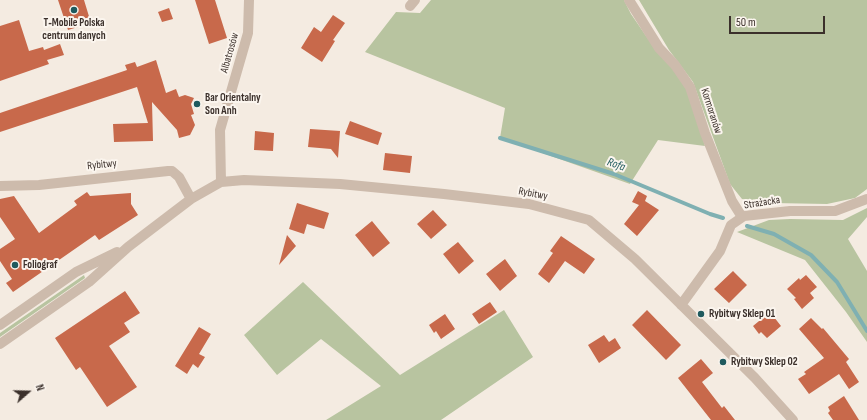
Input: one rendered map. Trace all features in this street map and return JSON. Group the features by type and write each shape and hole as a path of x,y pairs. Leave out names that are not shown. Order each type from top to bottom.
{"street":[{"name":"Albatrosów","path":"221,182 220,130 248,33 249,0"},
{"name":"Kormoranów","path":"629,0 659,48 675,66 690,87 705,133 732,201 742,217"},
{"name":"Rybitwy","path":"0,186 39,185 172,171 179,177 191,200"},
{"name":"Rybitwy","path":"0,344 89,282 128,247 191,200 221,182 244,180 340,184 529,204 589,220 635,259 755,378 793,420"},
{"name":"Strażacka","path":"681,306 720,252 730,225 742,217 790,211 835,211 867,199"},
{"name":"Rybitwy","path":"0,325 76,272 128,247"}],"green space":[{"path":"431,0 624,0 631,14 655,49 671,65 688,90 705,146 658,140 630,184 500,138 505,108 365,52 396,12 420,13"},
{"path":"639,0 867,0 867,189 855,198 827,204 773,203 742,199 730,184 693,82 669,50"},
{"path":"867,208 867,217 848,239 867,271 867,342 846,312 805,260 737,232 769,220 843,220"},
{"path":"84,275 85,278 0,337 0,333"},
{"path":"303,282 400,375 504,310 533,357 441,420 326,420 381,386 321,339 277,375 244,335"}],"building":[{"name":"T‑Mobile Polska centrum danych","path":"58,0 84,0 91,23 68,30"},
{"path":"195,0 215,0 227,38 209,44"},
{"path":"169,8 173,19 162,22 158,12"},
{"path":"333,15 345,23 333,40 335,41 322,62 301,48 314,27 321,32"},
{"path":"19,20 29,51 43,47 44,50 60,44 64,55 47,60 49,64 0,81 0,26"},
{"path":"156,60 166,93 176,89 179,97 185,95 194,98 191,104 194,114 191,115 195,125 190,135 179,138 177,130 152,102 153,141 114,142 113,124 148,123 137,87 0,132 0,113 127,70 125,65 135,62 137,67"},
{"path":"350,121 382,133 378,145 345,134"},
{"path":"310,129 340,131 338,158 331,149 308,147"},
{"path":"255,131 274,133 273,151 254,150"},
{"path":"385,153 412,156 410,173 383,170"},
{"path":"638,191 647,196 645,201 659,210 637,236 624,224 639,205 632,202"},
{"path":"87,192 90,196 131,193 131,204 138,215 99,240 95,235 13,292 6,283 12,279 0,261 0,249 15,239 0,217 0,199 14,196 39,233 77,205 74,201"},
{"path":"297,203 329,213 324,229 307,224 304,234 289,229"},
{"path":"433,210 447,225 431,239 417,224"},
{"path":"372,221 390,243 373,257 355,235"},
{"path":"287,235 296,246 279,265"},
{"path":"561,236 595,259 584,274 565,261 549,283 538,274 553,253 550,251"},
{"path":"458,242 474,261 459,274 443,254"},
{"path":"505,259 517,276 500,291 486,274"},
{"path":"733,271 747,285 729,303 714,289"},
{"path":"806,275 817,287 810,293 814,298 802,309 794,299 796,298 787,289 799,278 800,280"},
{"path":"125,291 140,313 124,323 130,332 109,346 137,387 107,407 80,367 76,370 55,338"},
{"path":"490,302 497,312 479,324 472,314"},
{"path":"647,310 681,345 666,360 632,325"},
{"path":"770,312 781,326 767,338 761,332 759,334 753,326"},
{"path":"445,314 455,329 441,339 436,331 434,333 429,325"},
{"path":"811,318 822,329 823,328 849,359 846,362 859,382 849,389 839,374 809,394 798,379 806,374 804,372 824,358 799,329"},
{"path":"199,327 211,334 199,354 205,357 198,368 193,364 187,374 175,366"},
{"path":"604,335 609,342 615,338 621,348 599,363 588,345"},
{"path":"701,359 713,373 702,382 722,408 724,406 735,420 711,420 678,378"},
{"path":"844,396 859,420 833,420 828,413 830,411 828,407"}],"waterway":[{"name":"Rofa","path":"500,138 614,174 723,218"},
{"name":"Rofa","path":"747,226 774,234 811,255 837,282 867,331"}],"place":[{"name":"T‑Mobile Polska centrum danych","path":"74,10"},
{"name":"Bar Orientalny Son Anh","path":"197,104"},
{"name":"Foliograf","path":"15,265"},
{"name":"Rybitwy Sklep 01","path":"701,314"},
{"name":"Rybitwy Sklep 02","path":"723,362"}]}
